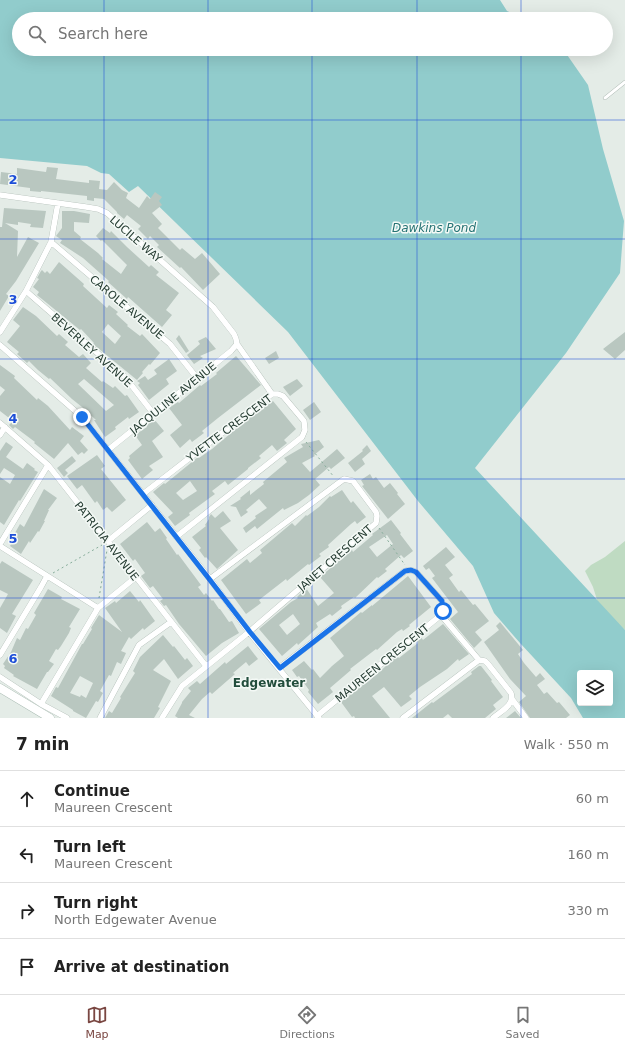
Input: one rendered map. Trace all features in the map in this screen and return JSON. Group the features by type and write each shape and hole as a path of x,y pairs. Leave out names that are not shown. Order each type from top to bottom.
{"main road":[{"path":"0,688 50,718"}],"street":[{"name":"LUCILE WAY","path":"0,195 98,209 116,220 213,307 234,334 237,344 272,394"},
{"path":"0,332 26,291 51,242 58,203"},
{"name":"CAROLE AVENUE","path":"51,242 170,344 197,378"},
{"name":"BEVERLEY AVENUE","path":"26,291 125,378 153,413"},
{"name":"JACQULINE AVENUE","path":"108,450 231,352 237,344"},
{"path":"0,345 82,417 318,717"},
{"name":"YVETTE CRESCENT","path":"143,494 272,394 283,396 304,421 305,430 302,437"},
{"path":"0,435 2,425"},
{"name":"PATRICIA AVENUE","path":"2,425 48,465 206,666"},
{"path":"176,537 302,437"},
{"path":"48,465 0,545 98,608"},
{"name":"JANET CRESCENT","path":"162,718 182,686 250,632 376,523 377,516 374,510 353,481 346,479 338,483"},
{"path":"210,580 338,483"},
{"path":"108,542 152,505"},
{"path":"280,668 408,570 416,572 442,601 444,608 441,614 479,660 482,660 488,664 511,693 512,699 526,718"},
{"path":"0,656 47,576"},
{"path":"41,704 98,608 136,577"},
{"name":"MAUREEN CRESCENT","path":"318,717 441,614"},
{"path":"100,718 138,645 171,622"},
{"path":"403,718 479,660"},
{"path":"0,677 41,704 66,718"},
{"path":"493,718 510,705 512,699"}],"lane":[{"path":"605,98 625,82"}],"path":[{"path":"302,437 338,483"},
{"path":"376,523 408,570"},
{"path":"47,576 108,542"},
{"path":"98,608 108,542"}],"green space":[{"path":"625,541 625,630 599,606 593,587 585,571"}],"water":[{"name":"Dawkins Pond","path":"0,0 500,0 507,11 509,12 12,12 12,56 568,56 588,85 603,149 624,221 620,273 566,353 475,468 625,630 625,718 583,718 571,698 494,613 473,566 418,501 288,332 138,186 129,192 109,174 101,173 87,166 0,158"}],"building":[{"path":"47,167 58,168 56,179 89,183 89,180 100,181 99,189 107,190 114,182 122,190 128,193 126,198 139,208 147,196 150,199 155,192 162,197 159,201 162,205 152,213 162,224 158,228 180,250 182,248 195,259 202,253 220,274 203,290 181,267 180,268 157,247 159,245 150,236 148,239 138,229 141,226 127,215 124,219 104,199 94,198 94,201 87,200 87,196 30,191 30,188 0,184 1,172 17,174 17,168 46,172"},
{"path":"4,208 46,211 43,228 30,227 31,224 18,222 18,225 5,223 18,231 17,257 28,237 39,243 16,281 6,294 9,296 0,311 0,227 2,227"},
{"path":"62,211 74,211 90,214 89,223 74,222 74,231 81,237 80,239 121,274 127,265 96,236 103,228 110,233 111,231 149,267 151,265 159,272 156,275 179,293 166,310 172,315 162,327 128,297 127,299 83,258 60,243 62,240 56,236 62,228"},
{"path":"59,262 84,284 83,286 107,308 109,305 118,312 116,314 128,325 127,326 140,336 142,334 160,353 142,372 143,373 137,380 93,344 94,343 81,329 80,330 37,295 39,292 33,287 39,279 37,278 41,271 42,270 45,273 47,271 50,274","holes":["108,324 121,336 115,344 102,332"]},
{"path":"23,307 36,316 57,336 59,334 68,342 65,345 79,357 83,354 91,363 86,368 102,382 103,381 113,388 115,386 125,396 127,395 139,412 129,419 128,417 105,437 94,420 96,420 50,378 49,379 29,361 27,363 17,354 19,352 7,342 20,326 13,320","holes":["84,379 114,405 106,411 78,384"]},
{"path":"625,332 625,350 615,359 603,349"},
{"path":"179,335 189,351 186,353 176,339"},
{"path":"206,337 216,349 200,356 203,358 194,364 187,355 200,344 198,341"},
{"path":"276,351 279,358 269,364 265,358"},
{"path":"236,356 261,385 202,431 204,433 192,442 190,439 180,448 170,435 182,425 169,408 178,402 179,403 200,385 201,386 217,374 216,373"},
{"path":"169,359 177,371 166,379 169,384 149,400 138,385 140,383 137,381 145,376 148,380 157,374 154,370"},
{"path":"0,365 15,376 14,378 37,400 38,398 48,406 70,430 72,427 84,436 80,441 88,450 84,454 82,452 78,455 68,443 54,459 34,443 35,442 15,427 13,429 9,425 13,421 0,411 0,396 5,390 0,386"},
{"path":"297,379 303,386 290,396 283,387"},
{"path":"273,401 296,429 284,440 287,443 277,451 272,445 259,456 261,458 228,485 225,481 212,491 215,494 189,513 190,515 175,526 168,517 173,513 153,492 198,457 199,458 212,449 260,409 261,410","holes":["190,481 197,491 183,500 176,493"]},
{"path":"314,402 321,412 310,420 303,410"},
{"path":"154,419 164,431 152,441 163,457 149,466 153,470 142,479 128,460 130,458 129,456 142,445 135,435 147,427 146,426"},
{"path":"319,440 324,447 314,455 315,456 302,463 310,472 337,449 345,458 331,469 329,467 315,479 320,485 309,495 298,503 284,510 283,508 257,529 255,526 246,533 243,528 256,518 255,516 267,508 259,499 246,510 248,512 241,517 236,507 230,506 241,499 240,498 250,490 250,495 264,484 263,482 287,462 284,458 303,447 301,444"},
{"path":"6,442 13,447 6,457 23,469 27,463 38,472 4,525 0,522 0,477 10,484 15,475 4,468 0,474 0,451"},
{"path":"367,445 371,451 362,459 365,464 355,472 348,463 363,451 362,450"},
{"path":"97,455 105,466 101,469 126,500 112,512 107,507 103,510 97,501 95,503 82,485 77,489 67,476"},
{"path":"72,456 76,461 65,470 68,473 64,477 57,468"},
{"path":"370,474 373,479 376,477 384,488 390,483 405,504 388,519 362,486 364,485 361,480"},
{"path":"44,489 57,498 48,510 45,521 39,532 38,531 30,543 29,541 21,554 10,546 13,541 11,540 20,524 24,527"},
{"path":"342,490 351,503 353,501 366,517 357,524 355,521 351,524 328,545 329,547 319,554 321,556 309,565 308,564 287,581 286,579 259,600 261,603 246,614 221,580 247,559 250,563 262,553 260,550 292,523 295,526 330,496 331,497"},
{"path":"223,511 231,521 220,528 238,550 217,569 206,557 205,558 199,550 201,548 192,537 206,526 205,525 211,514 215,518"},
{"path":"391,520 413,551 404,558 401,555 385,569 387,571 378,578 377,577 355,598 354,597 341,606 342,608 332,616 330,614 316,623 318,627 298,645 297,643 282,656 259,629 291,602 298,598 297,597 306,588 318,606 334,593 320,577 352,550 353,552 373,535 372,534","holes":["387,535 393,544 377,557 369,547","293,614 300,624 287,635 279,625"]},
{"path":"147,522 155,532 160,528 177,555 178,554 201,585 198,587 204,595 206,593 212,601 213,600 229,622 232,621 239,633 222,643 206,656 179,624 166,605 164,606 160,601 163,599 153,586 150,588 141,576 145,573 135,559 133,561 120,544"},
{"path":"446,547 455,557 445,565 453,575 449,578 459,592 461,590 489,621 475,632 482,640 474,648 450,619 458,612 432,578 435,576 429,568 426,570 423,566"},
{"path":"2,561 33,580 12,614 16,616 7,633 0,628 0,608 8,594 0,590 0,564"},
{"path":"408,576 431,607 409,625 410,626 403,631 402,629 397,632 377,650 376,649 350,669 351,670 330,688 333,692 318,704 308,692 309,690 299,676 297,677 292,670 304,661 320,678 344,656 330,638"},
{"path":"48,589 62,597 61,599 80,609 69,627 71,628 69,633 58,650 56,649 49,661 54,664 47,672 37,689 13,676 14,675 4,668 5,666 3,664 11,652 17,638 20,640 26,628 28,629 36,615 34,613"},
{"path":"130,591 139,602 140,600 155,621 144,630 143,628 131,639 129,637 121,651 126,653 121,664 117,662 111,676 109,675 100,691 103,693 98,702 96,701 86,718 51,696 56,687 58,688 99,615 122,632 105,608 115,601 116,603","holes":["80,676 93,683 86,698 81,695 80,697 70,693"]},
{"path":"500,622 523,650 518,654 524,663 536,677 540,673 545,679 537,685 544,694 547,692 557,703 559,702 570,715 566,718 530,718 519,702 526,696 510,679 484,642 499,630 496,626"},
{"path":"443,624 469,654 459,661 458,659 447,669 420,687 409,696 412,699 401,707 384,687 372,696 390,718 352,717 341,702 376,675 397,656 399,658 418,643 417,641 421,637 423,640"},
{"path":"163,635 185,660 187,658 193,666 178,679 164,659 153,670 171,681 158,707 160,708 154,718 105,718 109,711 112,713 121,698 120,697 135,673 133,671 140,657"},
{"path":"248,646 258,659 249,666 246,662 212,694 210,692 202,699 189,715 195,718 178,718 175,716 182,702 191,691 188,688 197,681 200,684 225,662 226,664"},
{"path":"481,666 492,680 491,681 503,697 493,705 496,709 485,718 452,718 448,714 443,718 412,718 472,674 471,672"},
{"path":"515,711 521,718 506,718"}],"district":[{"name":"Edgewater","path":"269,683"}],"route":[{"path":"82,417 250,632 280,668 405,571 411,570 416,572 442,601 444,604 443,611"}]}
